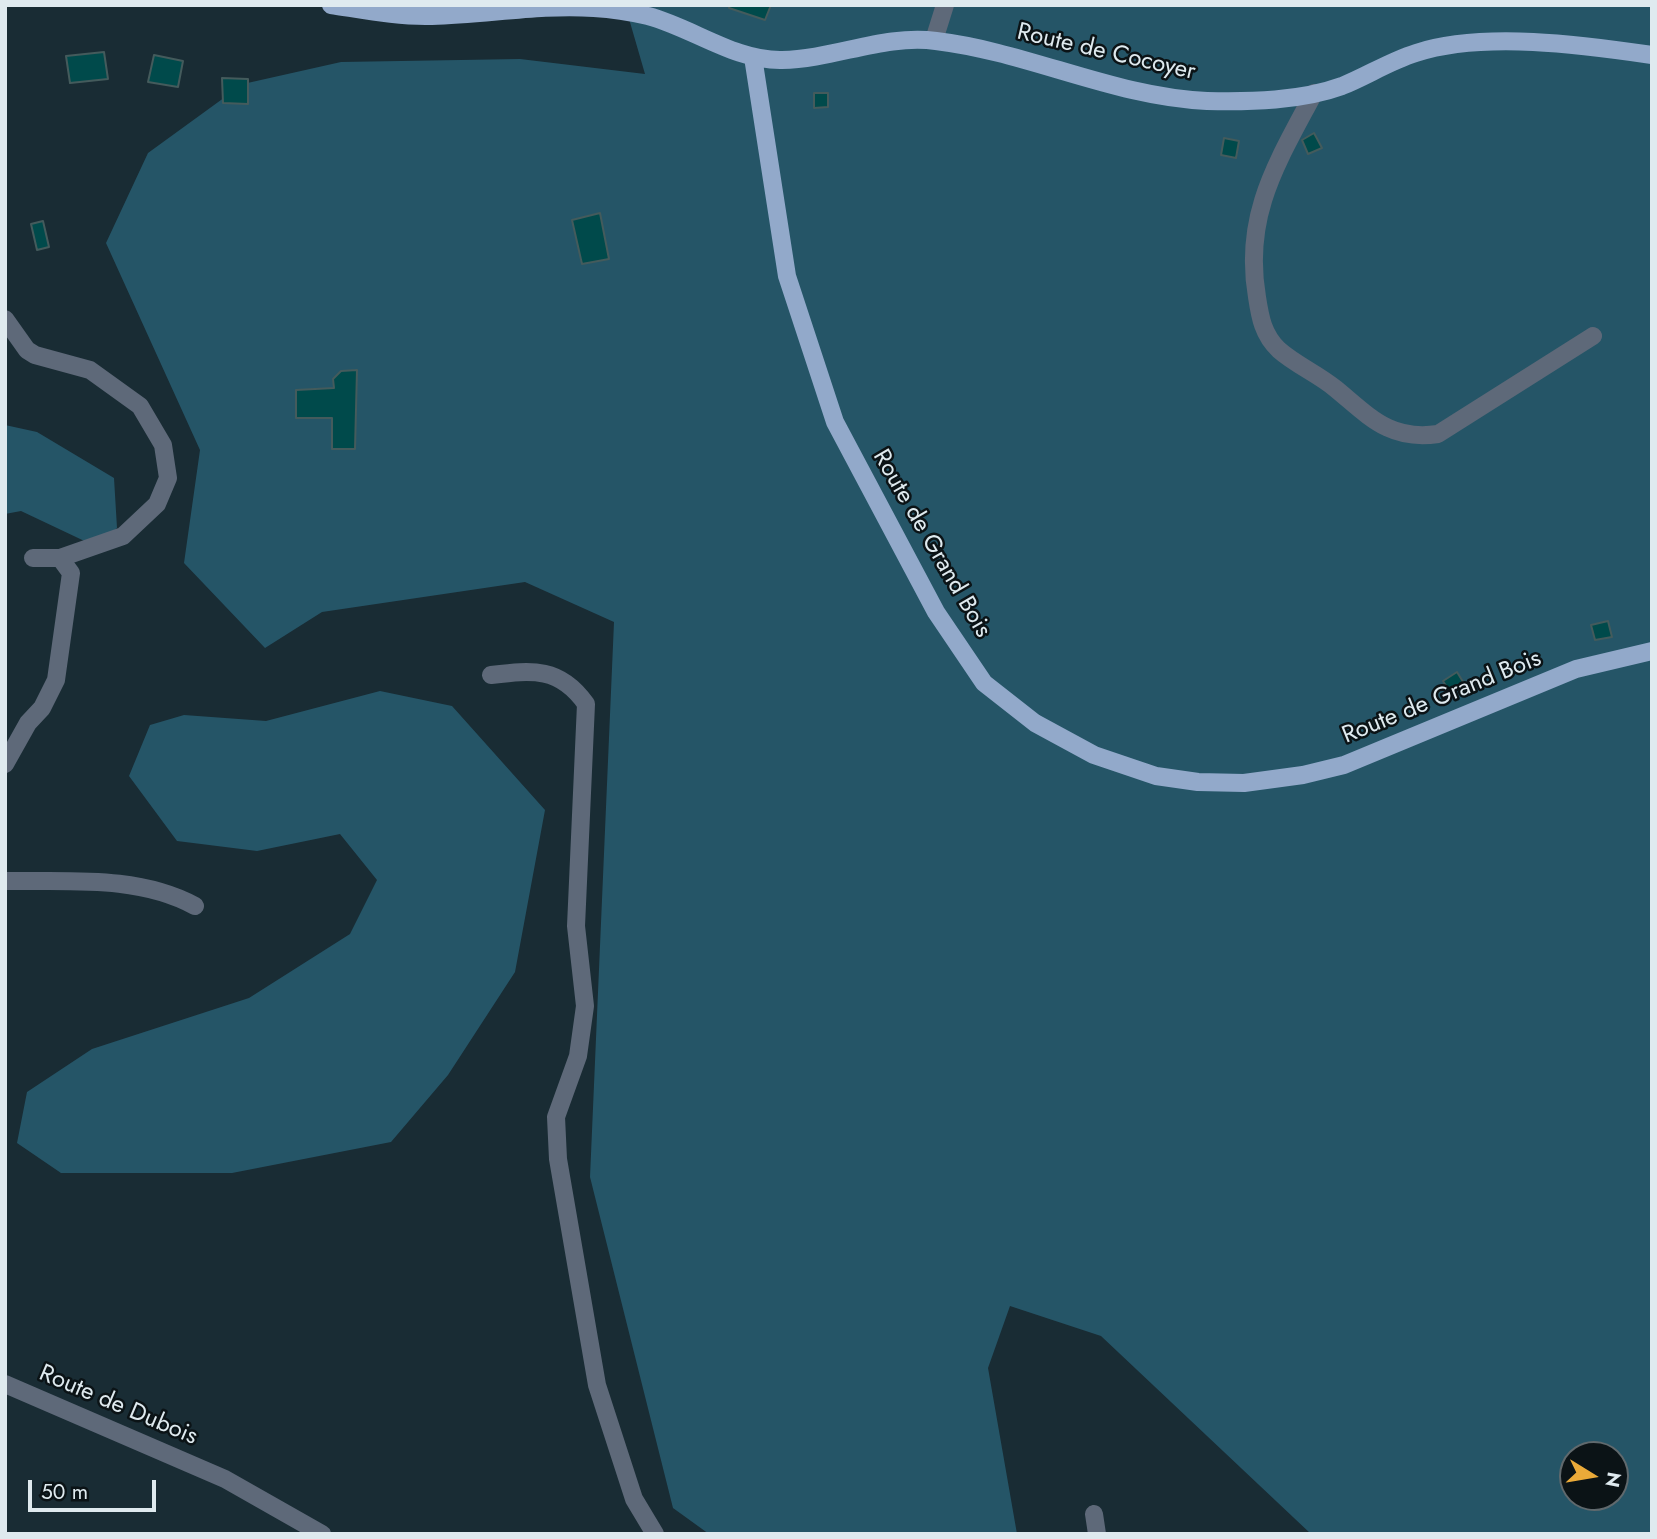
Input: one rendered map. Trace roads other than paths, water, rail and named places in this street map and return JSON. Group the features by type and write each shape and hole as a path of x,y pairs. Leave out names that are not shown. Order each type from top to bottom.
{"main road":[{"name":"Route de Cocoyer","path":"331,5 428,16 593,8 648,16 753,57 780,60 813,58 894,41 934,40 1166,97 1261,100 1314,93 1340,86 1416,52 1457,45 1508,43 1586,46 1652,55"},
{"name":"Route de Grand Bois","path":"753,57 787,276 835,422 936,612 985,683 1035,723 1094,755 1156,776 1198,782 1244,783 1303,775 1344,765 1576,668 1652,651"}],"street":[{"path":"934,40 945,5"},
{"path":"1314,93 1264,190 1254,228 1252,267 1262,327 1278,349 1323,379 1381,426 1418,437 1438,435 1593,336"},
{"path":"5,319 27,350 35,355 90,370 140,406 163,445 168,478 157,504 123,536 60,558 33,558"},
{"path":"5,764 28,723 42,708 56,680 71,573 60,558"},
{"path":"491,675 542,672 573,686 586,704 576,926 585,1006 578,1056 556,1117 558,1159 597,1385 634,1499 654,1534"},
{"path":"5,881 88,882 148,888 174,894 195,906"},
{"name":"Route de Dubois","path":"5,1384 225,1479 322,1534"},
{"path":"1094,1514 1097,1534"}]}
